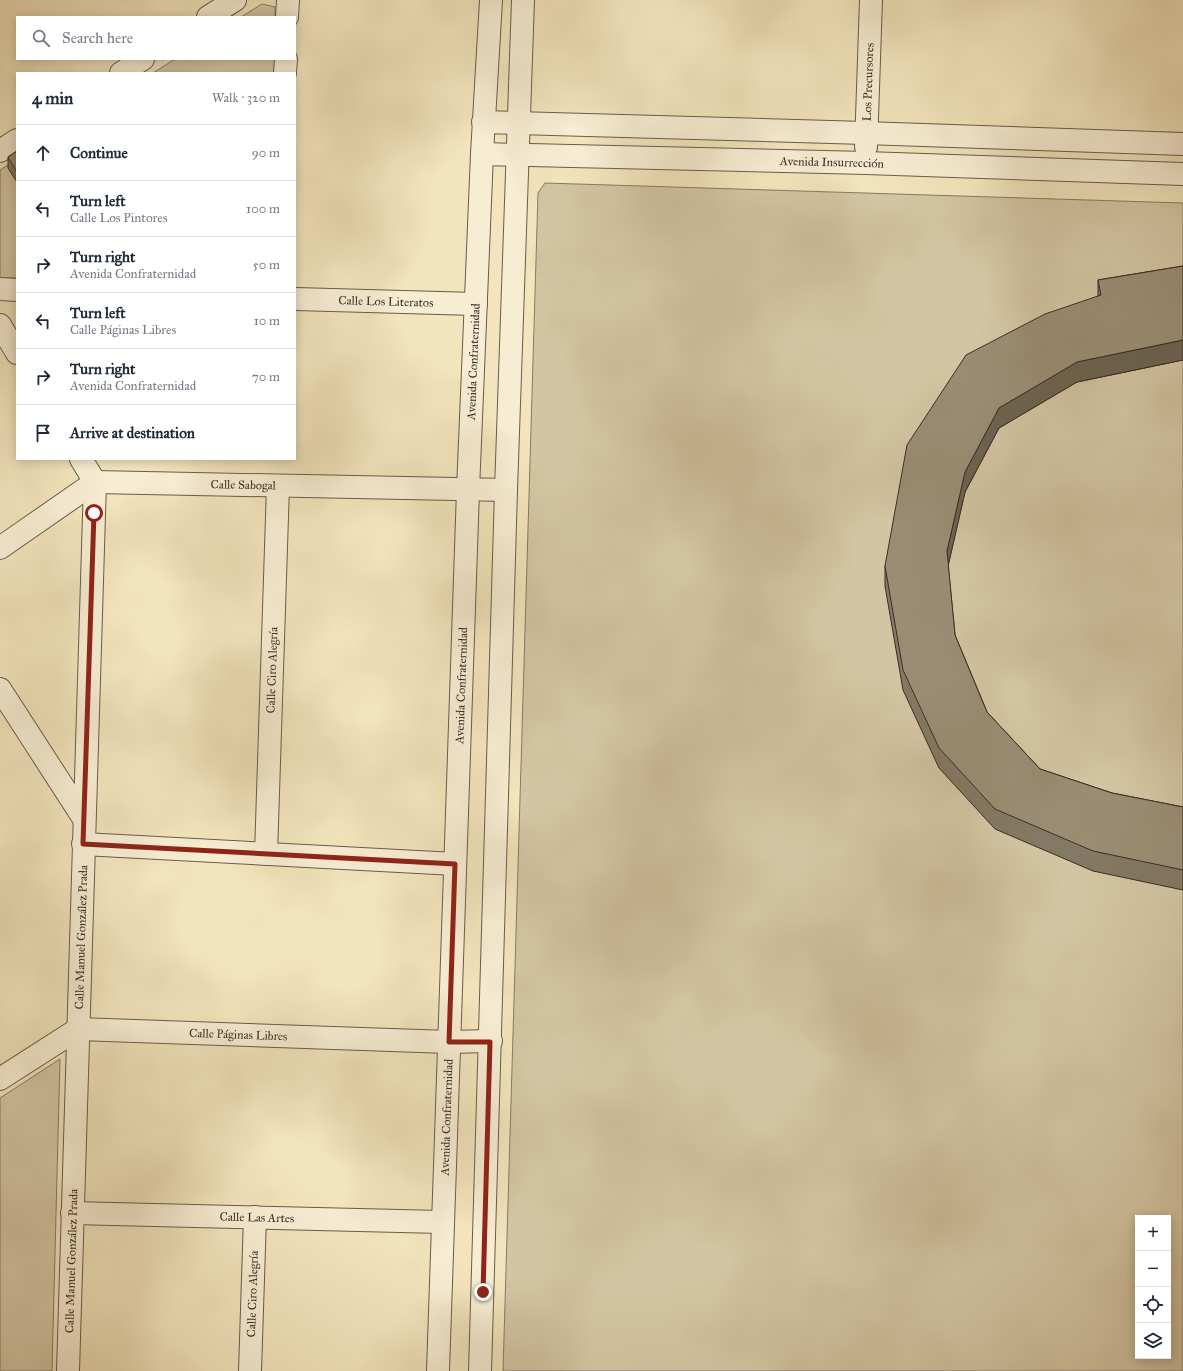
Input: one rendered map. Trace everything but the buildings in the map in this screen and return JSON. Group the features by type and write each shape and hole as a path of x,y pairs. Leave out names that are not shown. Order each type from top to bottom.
{"street":[{"path":"287,16 288,0"},
{"name":"Avenida Confraternidad","path":"438,1371 468,490 483,122 491,0"},
{"path":"480,1371 506,490 523,0"},
{"name":"Los Precursores","path":"866,163 865,133 871,0"},
{"path":"209,16 229,1"},
{"path":"123,72 141,60"},
{"path":"285,72 286,60"},
{"path":"483,122 1183,144"},
{"path":"0,151 16,141"},
{"name":"Avenida Insurrección","path":"482,154 866,163 1183,174"},
{"path":"0,289 16,290"},
{"name":"Calle Los Literatos","path":"296,299 476,304"},
{"path":"0,325 16,351"},
{"path":"0,548 95,482 82,460"},
{"name":"Calle Sabogal","path":"95,482 506,490"},
{"name":"Calle Manuel González Prada","path":"68,1371 95,482"},
{"name":"Calle Ciro Alegría","path":"266,854 278,486"},
{"path":"0,689 84,819"},
{"path":"83,844 455,864"},
{"path":"0,1079 78,1029"},
{"name":"Calle Páginas Libres","path":"78,1029 449,1042 490,1042"},
{"name":"Calle Las Artes","path":"72,1212 442,1222"},
{"name":"Calle Ciro Alegría","path":"250,1371 255,1217"}],"shaded area":[{"path":"262,4 275,7 275,16 243,16"},
{"path":"173,60 275,60 274,72 155,72"},
{"path":"16,160 16,278 0,278 0,170"},
{"path":"545,183 1183,203 1183,1371 503,1371 538,193"},
{"path":"60,1059 52,1371 0,1371 0,1098"}],"route":[{"path":"94,513 83,844 455,864 449,1042 490,1042 483,1292"}]}
